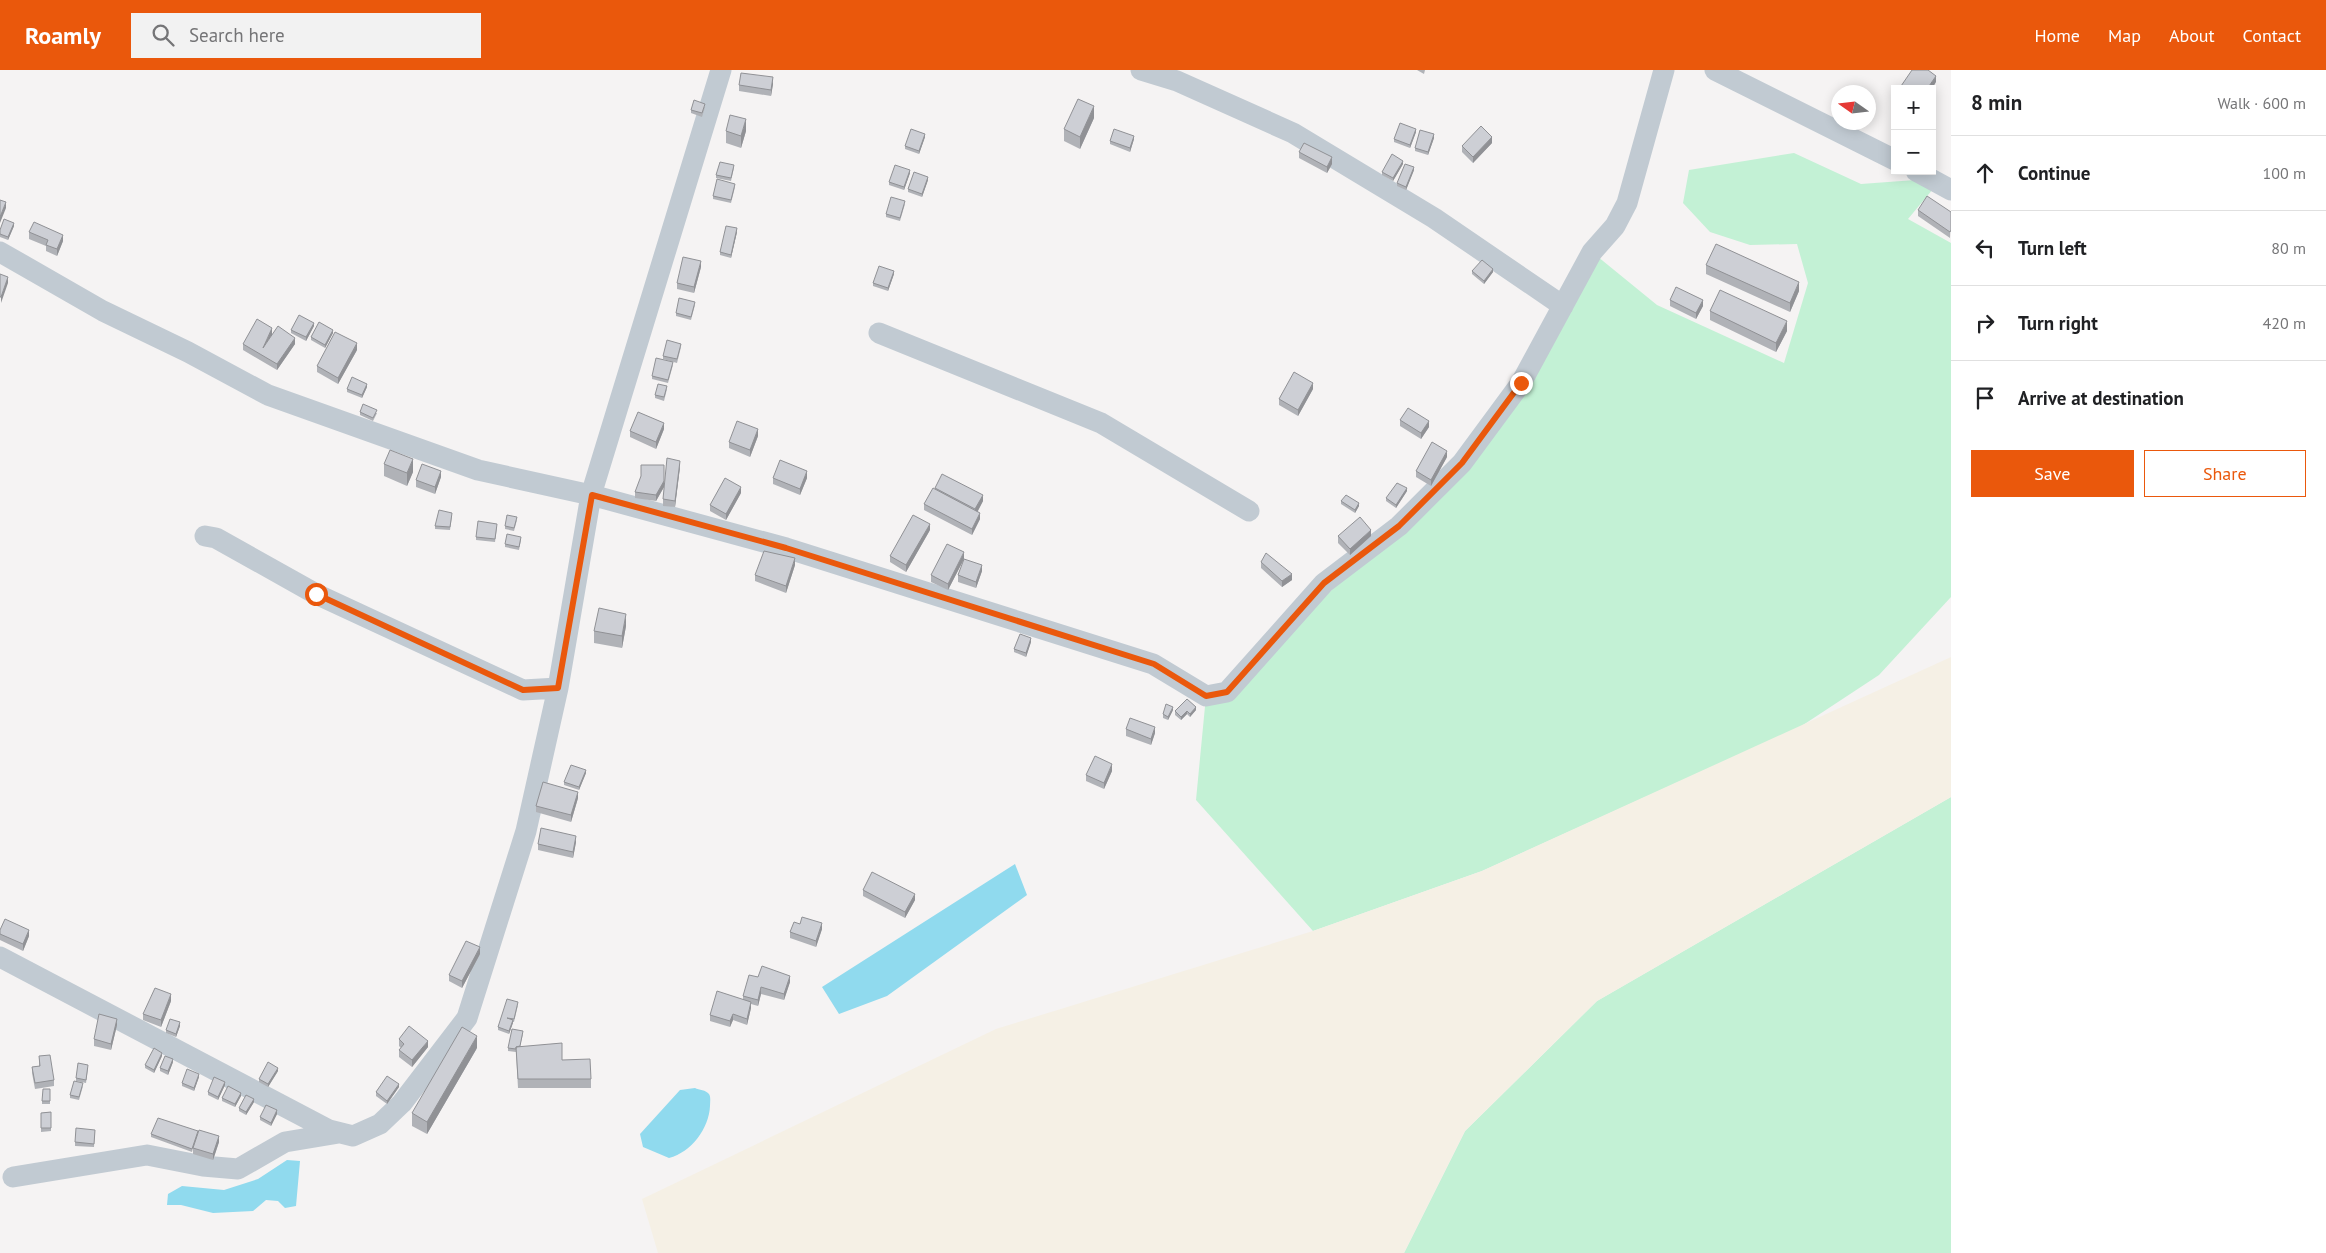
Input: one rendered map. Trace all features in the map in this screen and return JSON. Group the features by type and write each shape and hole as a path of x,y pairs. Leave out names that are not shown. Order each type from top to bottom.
{"street":[{"path":"0,957 321,1126 353,1136 380,1124 402,1103 467,1018 526,831 558,688 592,495 721,70"},
{"path":"1141,70 1177,82 1293,133 1434,218 1563,306"},
{"path":"0,252 103,311 188,352 268,395 478,470 592,495 786,548 1154,664 1206,696 1227,692 1324,583 1399,526 1462,463 1521,383 1592,252 1615,226 1627,203 1664,70"},
{"path":"1715,70 1891,158"},
{"path":"1923,175 1951,190"},
{"path":"879,333 1101,424 1249,511"},
{"path":"205,536 216,538 316,594 523,690 558,688"},
{"path":"13,1177 147,1155 203,1166 238,1169 285,1142 339,1132"}],"green space":[{"path":"1794,153 1861,184 1915,180 1938,183 1908,219 1951,243 1951,597 1879,675 1800,727 1482,871 1313,931 1196,800 1206,696 1227,692 1462,463 1592,252 1657,305 1784,363 1808,283 1797,244 1750,245 1710,232 1683,203 1689,170"},
{"path":"1951,797 1951,1253 1404,1253 1465,1131 1597,1001"}],"sand":[{"path":"1951,657 1951,797 1597,1001 1465,1131 1404,1253 658,1253 642,1199 996,1029 1313,931 1482,871"}],"water":[{"path":"1015,864 1027,895 887,996 839,1014 822,987"},
{"path":"695,1088 710,1095 710,1106 703,1131 692,1145 669,1158 643,1147 640,1134 680,1090"},
{"path":"287,1160 300,1161 296,1206 285,1208 278,1201 266,1200 253,1211 213,1213 181,1205 167,1205 168,1194 182,1186 224,1190 258,1179"}],"building":[{"path":"1912,70 1928,70 1936,76 1930,85 1902,85"},
{"path":"741,73 773,77 771,90 739,85"},
{"path":"1078,99 1094,106 1080,137 1064,129"},
{"path":"694,100 705,104 702,113 691,110"},
{"path":"730,115 746,119 741,136 726,131"},
{"path":"1400,123 1416,129 1410,145 1394,139"},
{"path":"1481,126 1492,137 1473,157 1462,146"},
{"path":"911,129 925,134 919,151 905,146"},
{"path":"1114,129 1134,136 1130,148 1110,141"},
{"path":"1420,130 1434,134 1428,152 1415,148"},
{"path":"1304,143 1332,157 1327,167 1299,152"},
{"path":"1392,154 1403,161 1393,178 1382,172"},
{"path":"720,162 734,165 731,178 716,175"},
{"path":"1405,164 1414,167 1406,187 1397,183"},
{"path":"895,165 910,170 904,187 889,182"},
{"path":"914,172 928,177 922,194 908,189"},
{"path":"717,179 735,184 731,200 713,196"},
{"path":"1927,196 1951,212 1950,232 1918,210"},
{"path":"891,197 905,201 900,218 886,214"},
{"path":"0,200 6,202 0,217"},
{"path":"4,219 14,223 8,237 0,234"},
{"path":"34,222 63,235 57,249 46,245 48,240 29,232"},
{"path":"726,226 737,228 731,255 720,252"},
{"path":"1716,244 1799,282 1790,303 1706,265"},
{"path":"683,257 701,261 694,287 677,283"},
{"path":"1482,260 1493,269 1484,281 1472,271"},
{"path":"879,266 894,271 888,288 873,283"},
{"path":"0,274 8,277 1,297 0,297"},
{"path":"1676,287 1703,300 1696,313 1670,300"},
{"path":"1720,290 1787,321 1776,343 1710,311"},
{"path":"679,298 695,302 691,317 676,313"},
{"path":"299,315 314,323 306,337 291,330"},
{"path":"257,319 272,328 263,348 278,326 295,338 277,364 243,344"},
{"path":"319,322 333,330 325,345 311,337"},
{"path":"335,332 357,343 338,378 317,366"},
{"path":"667,340 681,344 677,359 663,356"},
{"path":"656,358 673,362 668,380 652,376"},
{"path":"1294,372 1313,383 1298,410 1279,399"},
{"path":"352,377 367,384 362,395 347,389"},
{"path":"658,384 667,386 664,397 655,395"},
{"path":"363,404 377,410 373,418 360,412"},
{"path":"1408,408 1429,421 1421,433 1400,420"},
{"path":"638,412 664,423 656,442 630,431"},
{"path":"737,421 758,429 750,450 729,442"},
{"path":"1432,442 1447,451 1431,480 1416,471"},
{"path":"390,450 413,459 407,473 384,464"},
{"path":"667,458 680,461 675,501 663,499"},
{"path":"780,460 807,471 800,489 773,478"},
{"path":"422,464 441,471 435,487 416,480"},
{"path":"641,465 664,465 664,481 656,495 635,492 641,476"},
{"path":"942,474 983,495 975,509 935,488"},
{"path":"725,478 741,487 726,514 710,505"},
{"path":"1397,483 1407,488 1396,505 1386,498"},
{"path":"933,488 980,513 972,529 924,504"},
{"path":"1346,495 1359,503 1355,510 1341,501"},
{"path":"439,510 452,513 450,527 435,526"},
{"path":"507,515 517,517 514,528 505,526"},
{"path":"913,515 930,524 906,565 890,556"},
{"path":"1360,517 1371,530 1350,549 1338,536"},
{"path":"478,521 497,524 495,539 476,537"},
{"path":"507,534 521,537 519,547 505,544"},
{"path":"947,544 964,552 948,584 931,575"},
{"path":"764,551 795,558 786,586 755,575"},
{"path":"1266,553 1292,574 1282,581 1261,562"},
{"path":"964,559 982,565 976,582 958,575"},
{"path":"599,608 626,614 622,636 594,631"},
{"path":"1020,634 1031,638 1026,653 1014,649"},
{"path":"1187,699 1196,707 1190,714 1187,711 1181,717 1175,711"},
{"path":"1166,704 1173,707 1168,717 1163,714"},
{"path":"1130,718 1155,727 1151,739 1126,729"},
{"path":"1095,756 1112,764 1104,783 1086,775"},
{"path":"571,765 586,770 579,787 564,782"},
{"path":"543,782 578,792 571,815 536,806"},
{"path":"541,828 576,836 573,852 538,844"},
{"path":"872,872 915,894 905,912 863,890"},
{"path":"802,917 822,923 816,941 790,932 794,922 800,924"},
{"path":"5,919 29,930 23,944 0,934"},
{"path":"466,941 480,947 462,981 449,975"},
{"path":"762,966 790,976 784,994 761,987 758,1000 743,996 749,975 758,977"},
{"path":"155,988 171,994 161,1020 143,1014"},
{"path":"717,991 751,1002 747,1019 733,1014 730,1021 710,1015"},
{"path":"507,999 518,1002 514,1019 507,1018 513,1020 509,1031 498,1027"},
{"path":"99,1014 117,1019 111,1044 94,1039"},
{"path":"170,1019 180,1022 176,1034 166,1030"},
{"path":"409,1026 428,1041 412,1060 399,1050 404,1044 399,1039"},
{"path":"462,1027 477,1036 427,1122 412,1113"},
{"path":"512,1029 523,1031 520,1046 516,1047 516,1049 508,1048"},
{"path":"562,1043 562,1060 590,1059 591,1079 518,1079 516,1047"},
{"path":"154,1048 162,1053 154,1070 145,1065"},
{"path":"50,1055 54,1080 35,1083 32,1067 40,1066 39,1056"},
{"path":"165,1056 173,1059 168,1071 160,1068"},
{"path":"268,1062 278,1068 268,1084 259,1079"},
{"path":"78,1063 88,1065 86,1080 76,1078"},
{"path":"187,1069 199,1074 194,1088 182,1083"},
{"path":"387,1076 399,1084 387,1101 376,1092"},
{"path":"214,1077 225,1082 218,1097 208,1092"},
{"path":"74,1081 83,1083 79,1097 70,1095"},
{"path":"228,1086 241,1093 235,1104 222,1098"},
{"path":"43,1089 50,1089 50,1101 42,1101"},
{"path":"246,1095 254,1099 246,1112 239,1108"},
{"path":"266,1105 277,1110 271,1123 260,1117"},
{"path":"51,1112 51,1128 41,1128 41,1113"},
{"path":"158,1118 198,1131 192,1149 151,1134"},
{"path":"76,1128 95,1130 94,1144 75,1142"},
{"path":"199,1130 219,1136 213,1154 193,1148"}],"route":[{"path":"316,594 523,690 558,688 592,495 786,548 1154,664 1206,696 1227,692 1324,583 1399,526 1462,463 1521,383"}]}
